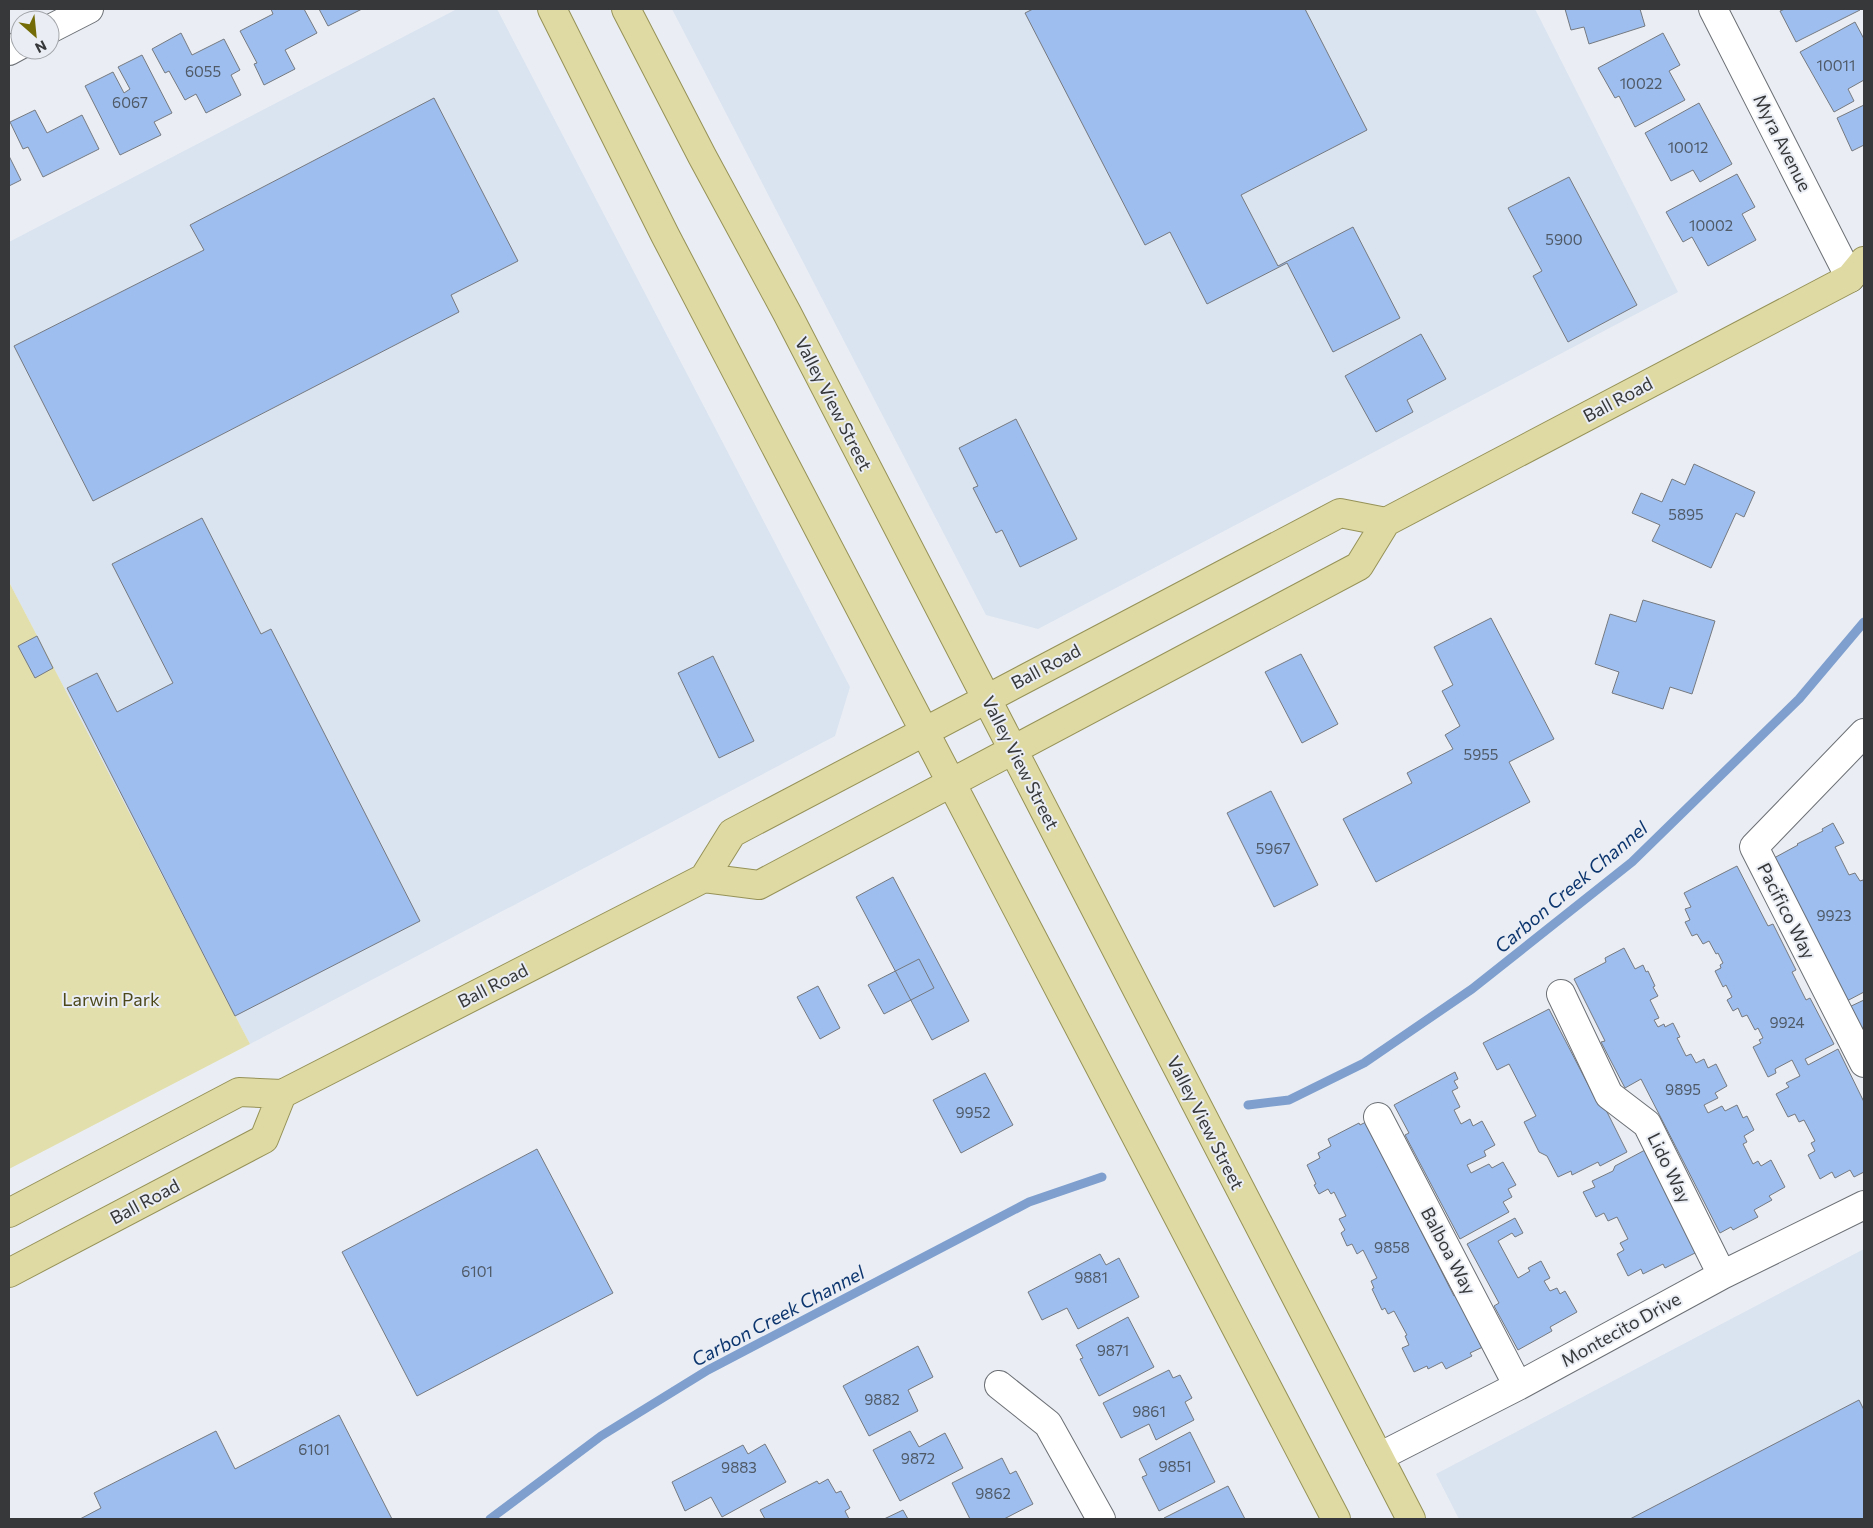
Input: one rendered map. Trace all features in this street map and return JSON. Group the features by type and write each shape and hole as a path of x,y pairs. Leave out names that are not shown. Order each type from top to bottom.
{"main road":[{"path":"552,9 665,235 1336,1519"},
{"name":"Valley View Street","path":"626,9 782,305 1411,1519"},
{"name":"Ball Road","path":"9,1213 239,1092 282,1094 704,878 732,833 1340,512 1386,522 1860,272"},
{"path":"704,878 759,886 1359,566 1386,522"},
{"name":"Ball Road","path":"9,1273 264,1139 282,1094"}],"street":[{"path":"60,24 88,9"},
{"name":"Myra Avenue","path":"1713,9 1860,272"},
{"name":"Pacifico Way","path":"1864,733 1754,847 1864,1063"},
{"name":"Lido Way","path":"1560,994 1609,1096 1647,1124 1722,1275"},
{"name":"Balboa Way","path":"1378,1117 1518,1386"},
{"name":"Montecito Drive","path":"1379,1458 1518,1386 1722,1275 1864,1205"},
{"path":"999,1386 1048,1424 1101,1519"}],"shaded area":[{"path":"457,9 497,9 850,687 835,736 250,1044 9,582 9,242"},
{"path":"672,9 1535,9 1678,292 1038,629 986,615"},
{"path":"1864,1249 1864,1519 1459,1519 1436,1474"}],"green space":[{"name":"Larwin Park","path":"9,582 250,1044 9,1169"}],"building":[{"path":"271,9 304,9 317,33 285,50 295,69 264,85 254,64 257,63 240,31 273,14"},
{"path":"319,9 362,9 328,26"},
{"path":"1033,9 1305,9 1367,130 1241,195 1278,266 1353,227 1400,318 1333,352 1287,263 1207,304 1170,232 1145,245 1025,13"},
{"path":"1565,9 1640,9 1645,26 1589,44 1584,27 1571,30"},
{"path":"1785,9 1860,10 1796,42 1780,11"},
{"path":"1855,22 1864,39 1864,80 1848,89 1854,101 1834,112 1800,52"},
{"path":"181,33 192,55 224,39 240,70 231,75 241,95 206,113 196,94 185,100 169,71 165,73 152,49"},
{"path":"1663,33 1680,65 1669,71 1685,100 1635,127 1619,96 1615,98 1598,68"},
{"path":"142,55 172,113 154,122 161,135 120,155 85,86 113,72 124,93 130,89 118,67"},
{"path":"434,98 518,261 451,295 459,312 93,501 14,346 204,250 190,225"},
{"path":"1699,103 1732,164 1700,182 1693,170 1671,181 1645,133"},
{"path":"1864,105 1864,145 1852,151 1837,118"},
{"path":"35,110 47,133 82,115 99,149 43,177 28,147 23,149 10,122"},
{"path":"9,156 21,180 9,186"},
{"path":"1737,174 1755,207 1742,214 1756,240 1708,266 1692,237 1683,242 1666,212"},
{"path":"1569,177 1637,305 1568,342 1533,276 1542,271 1508,208"},
{"path":"1421,334 1446,379 1407,400 1413,412 1376,432 1345,376"},
{"path":"1016,419 1077,539 1020,567 1002,530 996,533 973,488 978,486 959,448"},
{"path":"1694,464 1755,492 1744,517 1736,513 1711,568 1652,541 1660,525 1632,513 1641,493 1662,502 1672,479 1685,485"},
{"path":"202,518 261,634 271,629 420,921 235,1016 67,688 97,673 117,712 173,683 112,564"},
{"path":"1643,600 1715,621 1692,694 1670,687 1663,709 1612,693 1619,672 1595,664 1610,614 1636,622"},
{"path":"1491,618 1554,739 1509,762 1530,802 1376,882 1343,819 1412,783 1407,773 1453,749 1445,735 1460,726 1442,691 1453,685 1434,647"},
{"path":"37,636 53,668 35,678 18,646"},
{"path":"1301,654 1338,724 1302,743 1265,672"},
{"path":"713,656 754,741 719,758 678,673"},
{"path":"1271,791 1318,885 1274,907 1227,813"},
{"path":"1833,823 1844,843 1835,847 1849,875 1855,873 1860,881 1863,880 1864,882 1864,992 1843,1003 1774,858 1823,831 1822,829"},
{"path":"1737,866 1768,926 1773,924 1796,970 1792,972 1806,1000 1810,998 1834,1044 1805,1059 1808,1065 1838,1049 1864,1102 1864,1172 1854,1177 1850,1170 1835,1178 1832,1172 1820,1179 1808,1155 1815,1151 1811,1143 1815,1141 1804,1120 1799,1122 1795,1114 1788,1117 1776,1094 1789,1087 1786,1083 1800,1076 1792,1060 1775,1069 1776,1073 1768,1077 1753,1047 1761,1043 1759,1040 1763,1038 1758,1028 1755,1030 1747,1015 1742,1017 1738,1008 1733,1011 1727,1000 1732,997 1726,985 1723,987 1715,971 1721,968 1720,965 1723,963 1718,953 1716,954 1709,941 1703,944 1697,934 1692,936 1685,922 1690,920 1685,909 1691,907 1684,893"},
{"path":"893,877 969,1021 932,1040 856,897"},
{"path":"1624,948 1635,969 1643,965 1655,986 1653,987 1658,996 1650,1000 1659,1018 1654,1020 1658,1027 1664,1024 1665,1027 1673,1023 1680,1037 1677,1038 1686,1056 1691,1054 1696,1063 1704,1059 1708,1068 1716,1064 1727,1086 1715,1093 1718,1098 1704,1105 1708,1113 1722,1106 1725,1111 1737,1105 1743,1118 1747,1116 1754,1130 1744,1136 1747,1142 1743,1144 1753,1164 1758,1161 1761,1166 1771,1160 1785,1187 1769,1196 1772,1200 1754,1210 1758,1217 1733,1230 1731,1227 1720,1233 1641,1079 1625,1088 1601,1042 1605,1041 1574,979 1606,962 1605,958"},
{"path":"919,959 934,988 884,1014 868,985"},
{"path":"818,986 840,1028 820,1039 797,997"},
{"path":"1864,1000 1864,1042 1847,1008"},
{"path":"1549,1009 1596,1100 1600,1098 1627,1152 1600,1166 1598,1162 1572,1175 1571,1171 1558,1177 1547,1156 1539,1152 1524,1122 1536,1116 1509,1064 1497,1070 1483,1043"},
{"path":"1455,1072 1458,1079 1454,1081 1458,1088 1452,1091 1460,1107 1454,1110 1461,1124 1470,1119 1473,1126 1482,1121 1495,1145 1484,1151 1486,1156 1467,1165 1471,1173 1489,1164 1492,1168 1503,1162 1516,1185 1508,1189 1512,1197 1503,1202 1509,1212 1460,1239 1405,1135 1409,1133 1394,1105"},
{"path":"985,1073 1013,1125 961,1153 933,1100"},
{"path":"1368,1121 1395,1175 1393,1176 1454,1296 1458,1294 1485,1346 1470,1353 1472,1356 1446,1369 1442,1362 1428,1369 1427,1366 1414,1372 1402,1348 1409,1345 1405,1336 1407,1335 1394,1311 1388,1314 1385,1308 1382,1310 1372,1289 1374,1288 1371,1281 1377,1278 1363,1250 1357,1254 1352,1244 1347,1246 1341,1233 1345,1230 1339,1219 1346,1216 1334,1192 1331,1194 1328,1189 1319,1194 1307,1165 1320,1158 1318,1153 1331,1146 1328,1139 1359,1123 1360,1125"},
{"path":"537,1149 613,1293 417,1396 342,1252"},
{"path":"1645,1150 1697,1252 1665,1268 1663,1264 1643,1274 1641,1269 1628,1276 1617,1254 1624,1250 1620,1243 1628,1239 1617,1217 1608,1221 1604,1213 1596,1217 1583,1192 1595,1187 1592,1181 1613,1171 1615,1166"},
{"path":"1515,1218 1523,1233 1515,1237 1512,1233 1498,1241 1518,1278 1530,1271 1528,1268 1541,1261 1550,1278 1544,1281 1550,1291 1557,1288 1560,1294 1565,1291 1577,1312 1550,1327 1552,1331 1518,1350 1494,1306 1499,1303 1467,1244"},
{"path":"1100,1254 1106,1265 1119,1258 1139,1297 1078,1329 1067,1308 1042,1320 1028,1292"},
{"path":"1128,1317 1154,1367 1099,1396 1080,1359 1083,1358 1076,1345"},
{"path":"918,1346 933,1377 908,1390 918,1411 869,1436 843,1386"},
{"path":"1169,1370 1173,1378 1180,1375 1192,1398 1185,1402 1194,1420 1156,1440 1149,1424 1121,1438 1103,1403"},
{"path":"1859,1400 1864,1410 1864,1519 1630,1519"},
{"path":"339,1415 392,1519 80,1519 101,1508 94,1493 216,1431 235,1469"},
{"path":"910,1431 919,1447 945,1433 963,1468 900,1501 873,1450"},
{"path":"1190,1432 1215,1482 1159,1511 1142,1477 1147,1475 1139,1459"},
{"path":"765,1444 786,1482 722,1517 711,1497 685,1511 672,1482 743,1445 748,1454"},
{"path":"1002,1458 1010,1474 1016,1471 1033,1504 1004,1519 970,1519 952,1483"},
{"path":"828,1479 836,1493 841,1491 850,1508 845,1511 849,1519 765,1519 760,1510 817,1481 819,1484"},
{"path":"1228,1486 1245,1519 1164,1518"},
{"path":"903,1510 908,1519 884,1519"}],"waterway":[{"name":"Carbon Creek Channel","path":"1248,1105 1289,1100 1364,1063 1472,989 1632,862 1799,699 1864,622"},
{"name":"Carbon Creek Channel","path":"490,1519 601,1436 708,1370 1029,1202 1102,1177"}]}
